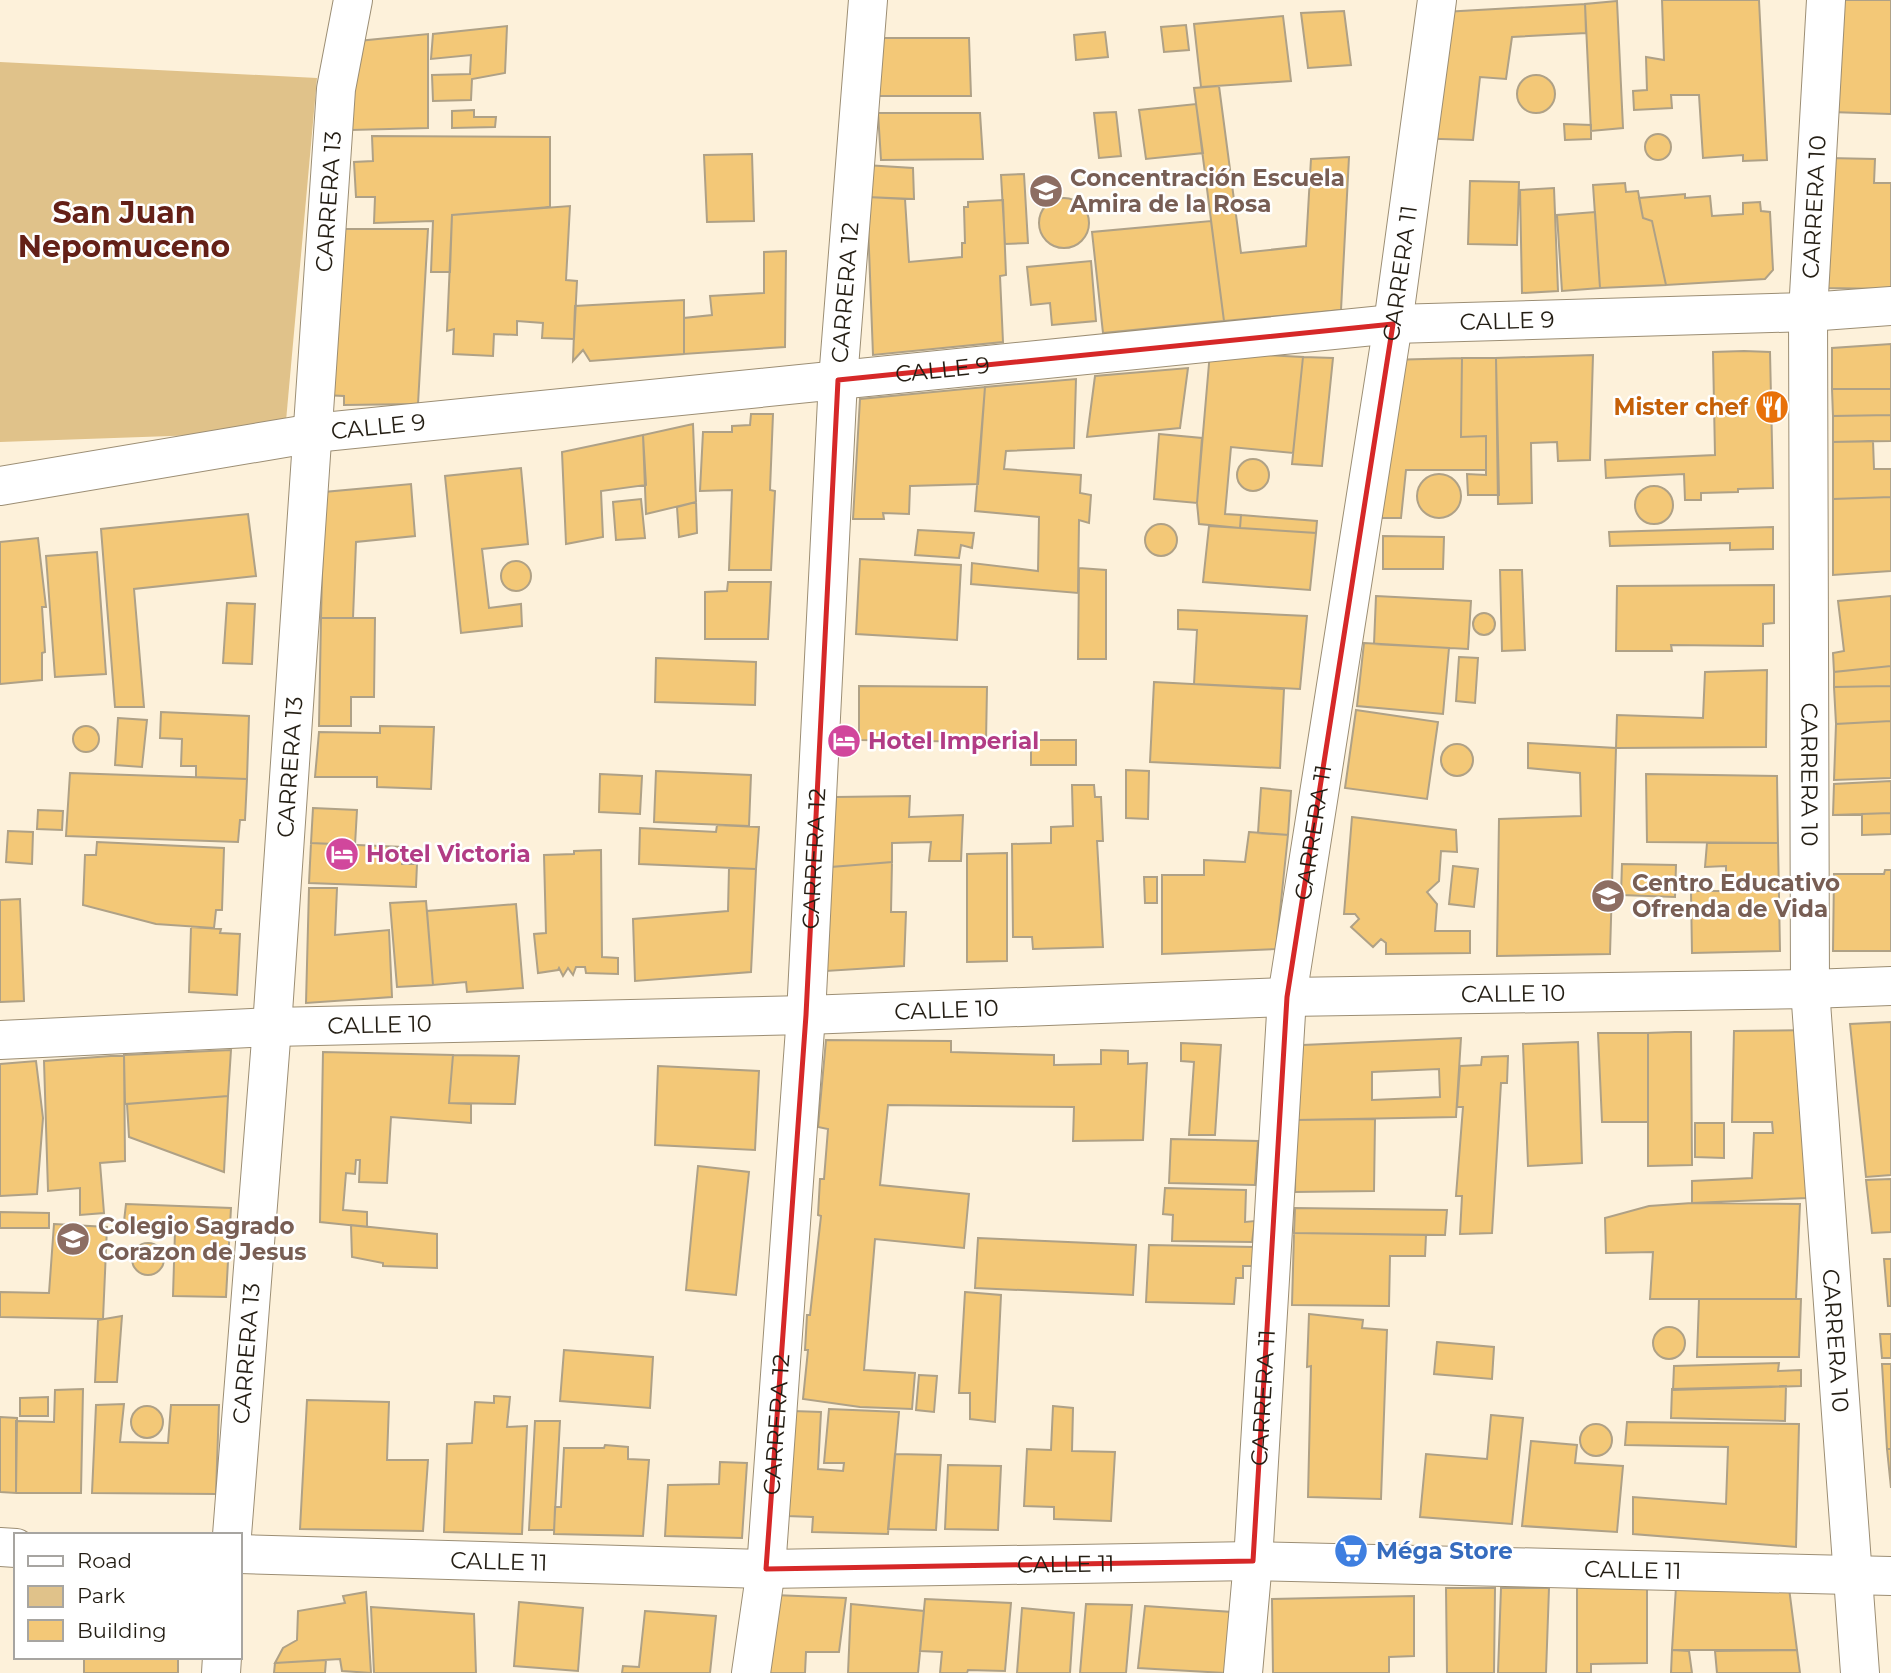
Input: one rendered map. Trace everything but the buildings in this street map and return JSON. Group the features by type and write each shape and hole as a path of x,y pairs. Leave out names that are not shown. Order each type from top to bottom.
{"street":[{"name":"CARRERA 13","path":"232,1533 272,1027 336,89 354,0"},
{"name":"CARRERA 12","path":"751,1673 766,1570 806,1015 838,380 868,0"},
{"name":"CARRERA 11","path":"1243,1673 1253,1562 1287,997 1393,324 1437,0"},
{"name":"CARRERA 10","path":"1826,0 1808,312 1810,989 1860,1673"},
{"name":"CALLE 9","path":"0,486 314,433 1393,324 1808,312 1891,306"},
{"name":"CALLE 10","path":"0,1040 272,1027 806,1015 1287,997 1891,986"},
{"name":"CALLE 11","path":"242,1554 766,1570 1253,1562 1891,1576"}],"highlighted area":[{"path":"1393,324 1287,997 1253,1561 766,1569 806,1015 838,380"}],"green space":[{"path":"0,62 317,78 285,432 0,442"}],"place":[{"name":"Concentración Escuela Amira de la Rosa","path":"1046,191"},
{"name":"Mister chef","path":"1772,407"},
{"name":"Hotel Imperial","path":"844,741"},
{"name":"Hotel Victoria","path":"342,854"},
{"name":"Centro Educativo Ofrenda de Vida","path":"1608,896"},
{"name":"Colegio Sagrado Corazon de Jesus","path":"73,1239"},
{"name":"Méga Store","path":"1351,1551"}],"district":[{"name":"San Juan Nepomuceno","path":"124,229"}]}
